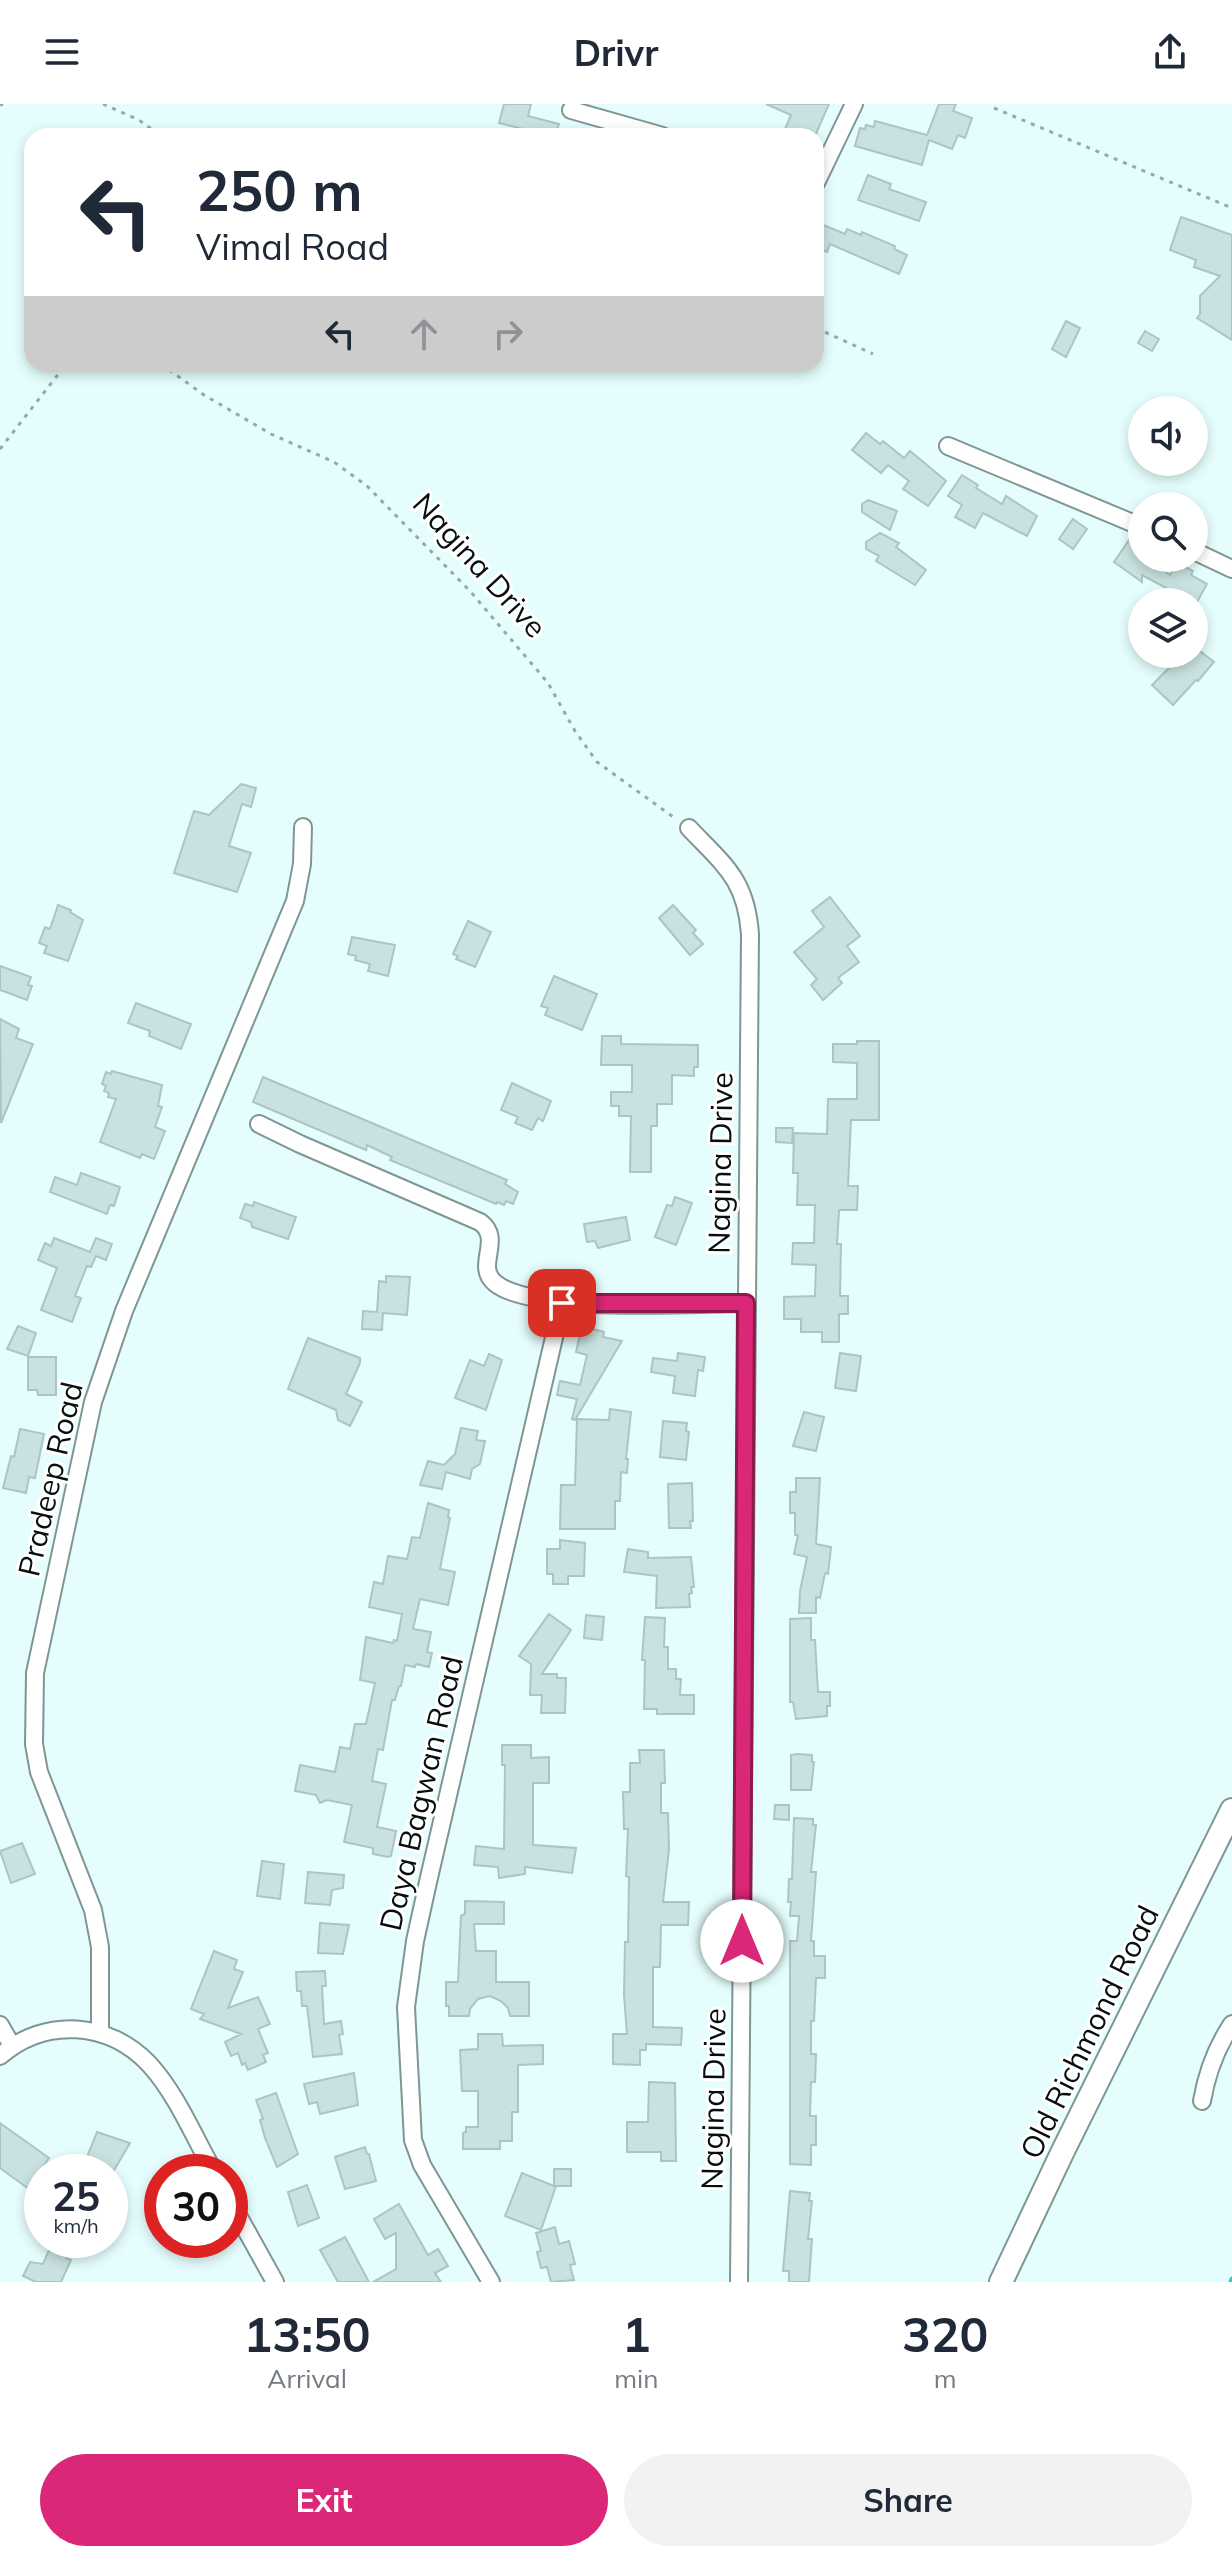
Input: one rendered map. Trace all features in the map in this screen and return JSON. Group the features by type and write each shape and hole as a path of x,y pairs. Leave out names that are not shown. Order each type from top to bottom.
{"street":[{"path":"824,166 854,104"},
{"path":"571,110 635,128"},
{"path":"948,446 1128,521"},
{"path":"1208,558 1232,569"},
{"name":"Pradeep Road","path":"100,2032 100,1947 93,1910 39,1772 34,1744 35,1673 93,1402 124,1311 295,901 302,864 303,827"},
{"name":"Nagina Drive","path":"689,828 732,874 742,890 748,911 739,2282"},
{"path":"259,1124 480,1222 491,1235 486,1265 491,1280 506,1290 562,1303 746,1303"},
{"name":"Daya Bagwan Road","path":"491,2282 422,2165 413,2140 406,2007 413,1952 428,1882 562,1303"},
{"name":"Old Richmond Road","path":"1001,2282 1232,1810"},
{"path":"1202,2101 1214,2055 1232,2024"},
{"path":"0,2025 6,2051 53,2030 73,2028 100,2032 150,2065 204,2154"},
{"path":"248,2233 275,2282"}],"path":[{"path":"103,104 150,128"},
{"path":"994,108 1232,208"},
{"path":"824,332 873,354"},
{"path":"0,449 60,372"},
{"name":"Nagina Drive","path":"172,372 204,395 271,434 334,462 367,486 470,591 548,683 597,762 689,828"}],"building":[{"path":"504,104 531,104 528,116 559,124 558,128 519,128 499,123"},
{"path":"766,104 829,104 818,128 785,128 791,115"},
{"path":"939,104 956,104 953,111 972,118 965,138 958,135 952,149 929,140 922,165 855,146 860,128 865,129 866,125 874,127 875,121 927,135"},
{"path":"868,175 891,184 889,189 926,202 919,221 858,200"},
{"path":"1181,217 1232,235 1232,340 1197,318 1200,314 1200,296 1220,276 1194,267 1196,260 1170,250"},
{"path":"824,225 845,234 847,229 861,235 862,232 895,246 894,249 907,255 899,274 830,244 827,252 824,251"},
{"path":"1066,321 1080,328 1066,357 1052,349"},
{"path":"1145,331 1159,339 1152,351 1138,343"},
{"path":"866,433 880,444 883,441 904,458 910,451 946,481 928,506 903,489 909,481 888,465 881,473 852,450"},
{"path":"962,475 1002,504 1006,496 1037,516 1027,536 983,513 975,528 955,517 962,505 948,496"},
{"path":"868,500 897,511 890,530 862,512 862,504"},
{"path":"1073,519 1087,529 1073,549 1059,539"},
{"path":"880,533 899,543 896,547 926,570 915,585 876,561 879,556 866,549 866,542"},
{"path":"1128,541 1128,572 1114,562"},
{"path":"1128,572 1166,572 1170,575 1172,572 1192,572 1191,575 1207,584 1205,588 1166,588 1142,575 1142,582"},
{"path":"1208,657 1214,662 1173,705 1152,685 1169,668 1208,668"},
{"path":"241,784 256,788 251,807 242,804 229,846 251,853 237,892 174,873 194,811 209,815"},
{"path":"830,897 860,936 847,946 859,962 838,978 842,983 823,1000 811,985 817,979 794,952 824,927 812,911"},
{"path":"58,905 71,910 83,920 68,961 44,953 47,946 39,943 45,927 50,929"},
{"path":"673,905 696,930 693,933 703,944 690,955 659,918"},
{"path":"468,921 491,932 475,967 456,959 458,956 453,954"},
{"path":"352,937 395,945 388,976 368,971 370,964 355,960 356,956 348,954"},
{"path":"0,966 31,977 28,985 32,986 27,1000 0,990"},
{"path":"554,976 597,994 582,1030 545,1015 548,1008 541,1006"},
{"path":"136,1003 191,1024 181,1049 149,1036 150,1031 128,1023"},
{"path":"0,1019 19,1029 16,1038 33,1044 1,1123"},
{"path":"602,1036 621,1036 621,1044 698,1045 698,1067 694,1067 694,1076 672,1075 672,1104 657,1104 657,1126 651,1126 651,1172 630,1172 631,1116 619,1116 619,1106 611,1106 611,1092 632,1092 632,1065 601,1065"},
{"path":"857,1041 879,1041 879,1120 851,1120 848,1186 858,1186 857,1210 839,1210 837,1244 841,1244 840,1296 848,1296 848,1314 839,1314 839,1342 822,1342 822,1332 801,1332 801,1319 784,1319 784,1297 815,1296 816,1265 792,1264 793,1243 814,1243 815,1205 797,1205 798,1173 793,1173 794,1133 827,1134 828,1099 857,1099 857,1063 833,1062 833,1044 857,1044"},
{"path":"112,1071 162,1085 158,1106 162,1107 155,1127 165,1131 154,1159 142,1154 140,1158 100,1142 116,1099 108,1097 109,1093 104,1091 106,1086 102,1084 106,1072 111,1074"},
{"path":"263,1077 507,1180 505,1184 518,1192 513,1204 506,1201 504,1205 496,1204 390,1160 392,1157 367,1145 366,1150 253,1102"},
{"path":"512,1083 551,1101 543,1121 538,1118 532,1130 515,1123 518,1117 501,1110"},
{"path":"776,1128 793,1128 792,1143 776,1142"},
{"path":"81,1173 120,1187 114,1206 110,1205 107,1214 50,1192 55,1177 77,1185"},
{"path":"675,1197 692,1203 676,1245 655,1237 667,1205 672,1206"},
{"path":"254,1202 296,1217 288,1239 252,1227 251,1222 240,1218 245,1204 253,1206"},
{"path":"626,1217 630,1240 598,1248 595,1241 587,1242 584,1224"},
{"path":"54,1238 90,1252 96,1238 112,1244 106,1260 96,1256 91,1267 87,1266 75,1296 81,1298 72,1322 41,1310 57,1268 38,1260 45,1243 51,1246"},
{"path":"386,1276 410,1277 407,1315 383,1313 382,1330 362,1329 363,1311 377,1312 379,1281 386,1282"},
{"path":"18,1326 36,1333 28,1356 7,1349"},
{"path":"582,1326 604,1332 603,1337 622,1341 575,1420 572,1419 577,1399 557,1395 560,1381 580,1385 587,1355 576,1352"},
{"path":"308,1338 360,1358 346,1394 362,1402 350,1426 338,1420 336,1410 288,1389"},
{"path":"678,1353 705,1357 703,1371 698,1370 695,1396 673,1393 675,1376 651,1372 653,1358 677,1361"},
{"path":"840,1353 861,1356 856,1391 835,1388"},
{"path":"489,1354 502,1360 486,1410 455,1398 470,1360 484,1366"},
{"path":"28,1357 56,1357 56,1395 38,1395 37,1390 28,1390"},
{"path":"610,1409 631,1412 627,1473 621,1472 620,1501 615,1501 615,1529 560,1529 561,1485 575,1485 577,1419 609,1420"},
{"path":"804,1412 824,1417 816,1451 793,1446"},
{"path":"663,1421 687,1423 686,1460 660,1457"},
{"path":"461,1428 478,1431 476,1440 485,1441 480,1464 472,1469 470,1479 446,1472 442,1489 420,1485 428,1461 444,1465 455,1454"},
{"path":"20,1429 44,1434 35,1478 29,1477 26,1493 3,1488"},
{"path":"796,1478 820,1478 816,1544 831,1547 828,1574 825,1573 820,1598 816,1597 816,1613 799,1613 807,1557 794,1554 798,1535 795,1535 795,1513 790,1513 790,1492 796,1492"},
{"path":"692,1483 691,1528 669,1528 668,1484"},
{"path":"428,1503 449,1510 440,1569 455,1572 448,1605 420,1599 413,1629 431,1632 427,1652 432,1653 429,1667 405,1665 401,1686 395,1700 392,1700 383,1750 378,1749 372,1781 386,1784 377,1827 396,1831 391,1856 388,1857 373,1854 373,1848 344,1842 352,1805 327,1800 320,1803 316,1795 295,1791 300,1765 335,1772 340,1747 350,1749 355,1724 366,1724 375,1683 360,1680 366,1637 393,1643 397,1641 402,1614 369,1607 374,1582 383,1584 388,1556 407,1559 412,1537 420,1538"},
{"path":"560,1540 585,1543 584,1576 568,1576 568,1584 553,1584 553,1574 547,1574 547,1549 560,1549"},
{"path":"628,1549 648,1552 648,1558 691,1557 694,1587 691,1587 692,1593 689,1594 690,1607 656,1608 657,1576 624,1572"},
{"path":"549,1614 571,1630 542,1674 557,1674 557,1678 566,1678 565,1713 541,1713 542,1695 530,1695 531,1664 519,1656"},
{"path":"586,1615 604,1617 602,1640 584,1638"},
{"path":"645,1617 665,1618 664,1647 668,1647 668,1669 676,1669 676,1679 681,1679 680,1695 694,1695 694,1714 657,1714 657,1709 644,1709 645,1660 642,1660"},
{"path":"811,1618 818,1692 830,1692 830,1706 827,1706 827,1716 796,1719 793,1702 790,1702 790,1619"},
{"path":"502,1745 531,1745 531,1758 549,1757 549,1783 533,1783 533,1845 576,1848 572,1873 525,1867 525,1874 499,1878 498,1867 474,1865 476,1846 504,1849 505,1765 502,1765"},
{"path":"639,1750 664,1750 665,1783 661,1783 661,1813 668,1813 669,1849 663,1902 689,1902 688,1925 661,1925 660,1967 653,1967 653,2027 682,2028 681,2045 646,2044 646,2050 640,2050 640,2065 613,2064 613,2034 627,2034 624,1995 629,1877 626,1876 628,1829 624,1829 623,1792 630,1792 630,1763 640,1763"},
{"path":"791,1755 812,1755 811,1790 791,1790"},
{"path":"775,1805 789,1805 789,1820 774,1819"},
{"path":"794,1818 813,1819 813,1825 816,1825 811,1872 816,1872 811,1941 814,1941 814,1956 825,1956 825,1978 816,1978 814,2021 811,2021 811,2054 816,2054 810,2116 816,2116 816,2145 811,2145 811,2165 790,2164 790,1941 797,1941 799,1916 790,1916 791,1902 788,1902"},
{"path":"22,1843 35,1874 11,1883 0,1851"},
{"path":"262,1861 284,1864 280,1899 257,1896"},
{"path":"308,1872 344,1875 343,1888 332,1890 330,1905 305,1903"},
{"path":"465,1901 504,1902 504,1924 474,1924 476,1951 496,1951 496,1982 529,1982 529,2016 510,2016 508,2008 501,2001 490,1996 478,1999 469,2016 449,2016 446,1982 458,1982 461,1916 465,1914"},
{"path":"320,1923 349,1925 343,1954 318,1953"},
{"path":"214,1951 237,1960 234,1969 243,1972 228,2008 258,1997 270,2024 258,2029 268,2053 263,2055 266,2062 248,2070 245,2063 242,2065 238,2053 231,2056 225,2042 241,2034 200,2019 204,2014 191,2009"},
{"path":"325,1971 326,1986 322,1986 324,2024 341,2021 343,2034 339,2035 342,2054 313,2057 307,2006 302,2006 301,1991 297,1991 296,1972"},
{"path":"478,2034 502,2034 503,2046 543,2045 543,2064 518,2065 518,2112 512,2112 512,2141 500,2141 500,2149 463,2149 466,2127 478,2127 478,2091 462,2091 460,2050 478,2049"},
{"path":"354,2073 358,2105 320,2114 317,2102 309,2104 304,2084"},
{"path":"649,2082 675,2083 676,2161 661,2161 661,2152 627,2152 627,2122 648,2122"},
{"path":"276,2093 298,2154 277,2167 265,2138 260,2120 263,2119 256,2100"},
{"path":"0,2123 43,2154 24,2154 24,2185 0,2168"},
{"path":"97,2132 130,2143 124,2154 88,2154"},
{"path":"365,2147 376,2181 345,2189 335,2157"},
{"path":"554,2169 571,2169 571,2186 556,2186 541,2230 505,2216 522,2173 554,2186"},
{"path":"307,2185 319,2218 298,2226 288,2192"},
{"path":"790,2191 810,2193 809,2201 812,2201 808,2239 812,2239 809,2282 789,2282 789,2271 783,2271"},
{"path":"399,2204 428,2255 438,2249 448,2266 435,2273 441,2282 373,2282 396,2269 396,2233 385,2239 374,2219"},
{"path":"555,2227 559,2244 569,2241 575,2264 570,2265 574,2280 551,2282 547,2267 541,2268 537,2252 541,2251 536,2233"},
{"path":"345,2237 369,2282 338,2282 320,2250"},
{"path":"46,2258 71,2260 61,2282 36,2282 23,2276 30,2262 43,2264"}],"route":[{"path":"562,1303 746,1303 742,1941"}]}
